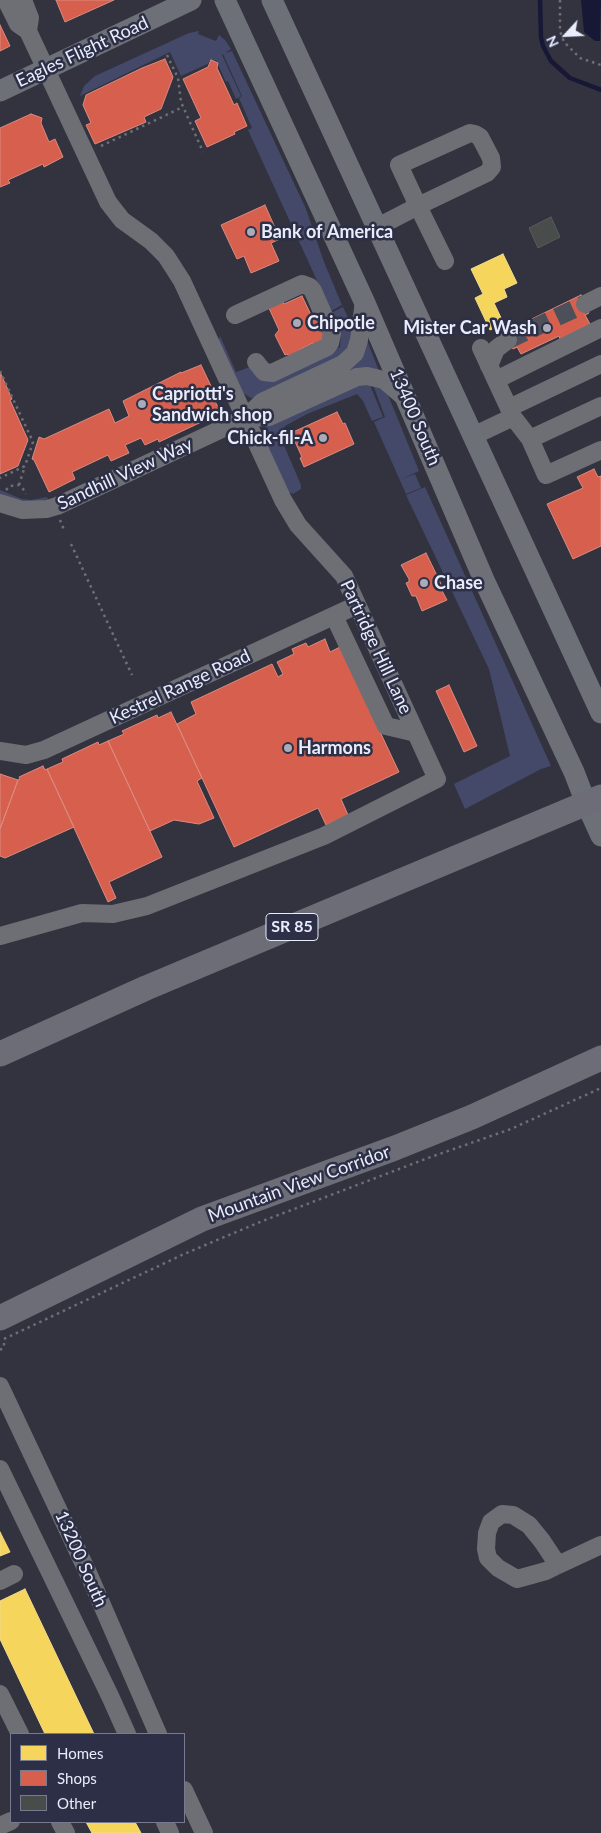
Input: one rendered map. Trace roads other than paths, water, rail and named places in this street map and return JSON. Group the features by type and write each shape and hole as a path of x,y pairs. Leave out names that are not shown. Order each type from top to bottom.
{"highway":[{"name":"SR 85","path":"0,1054 146,988 593,800"},
{"name":"Mountain View Corridor","path":"0,1318 202,1219 368,1158 472,1117 601,1058"}],"main road":[{"name":"Eagles Flight Road","path":"0,91 191,0"},
{"name":"13400 South","path":"225,0 364,300 484,580 574,772 593,800 601,836"},
{"path":"272,0 601,714"}],"street":[{"path":"6,0 18,24 28,31 30,18 23,0"},
{"name":"Partridge Hill Lane","path":"0,936 82,913 113,914 147,906 324,836 437,779 358,605 340,570 294,518 283,500 175,268 159,248 122,220 108,202 28,31"},
{"path":"377,227 418,206 487,174 492,167 491,158 480,137 470,133 398,165 418,206 445,260"},
{"path":"235,315 302,284 310,287 312,290 332,334 332,339 327,347 272,372 264,372 256,362"},
{"path":"585,304 601,296"},
{"name":"Sandhill View Way","path":"246,418 262,402 349,360 355,353 360,340 364,300"},
{"path":"492,373 580,339 601,328"},
{"path":"492,373 496,349 508,340"},
{"path":"481,348 511,413 530,439 546,475 601,450"},
{"path":"473,436 601,364"},
{"name":"Sandhill View Way","path":"0,503 22,510 54,507 246,418 269,416 356,377 366,376 384,380 408,401"},
{"path":"530,439 601,406"},
{"name":"Kestrel Range Road","path":"0,751 6,754 26,755 44,750 358,605"},
{"path":"334,616 386,726 416,733"},
{"name":"13200 South","path":"0,1386 89,1574 140,1697 158,1733"},
{"name":"13200 South","path":"0,1469 127,1733"},
{"path":"558,1565 601,1545"},
{"path":"0,1694 20,1733"},
{"path":"185,1792 204,1833"}],"waterway":[{"path":"540,0 541,37 543,46 551,61 570,78 601,90"}],"tunnel":[{"path":"508,340 585,304"}],"place":[{"name":"Bank of America","path":"251,232"},
{"name":"Chipotle","path":"297,323"},
{"name":"Mister Car Wash","path":"547,328"},
{"name":"Capriotti's Sandwich shop","path":"142,404"},
{"name":"Chick-fil-A","path":"323,438"},
{"name":"Chase","path":"424,583"},
{"name":"Harmons","path":"288,748"}]}
